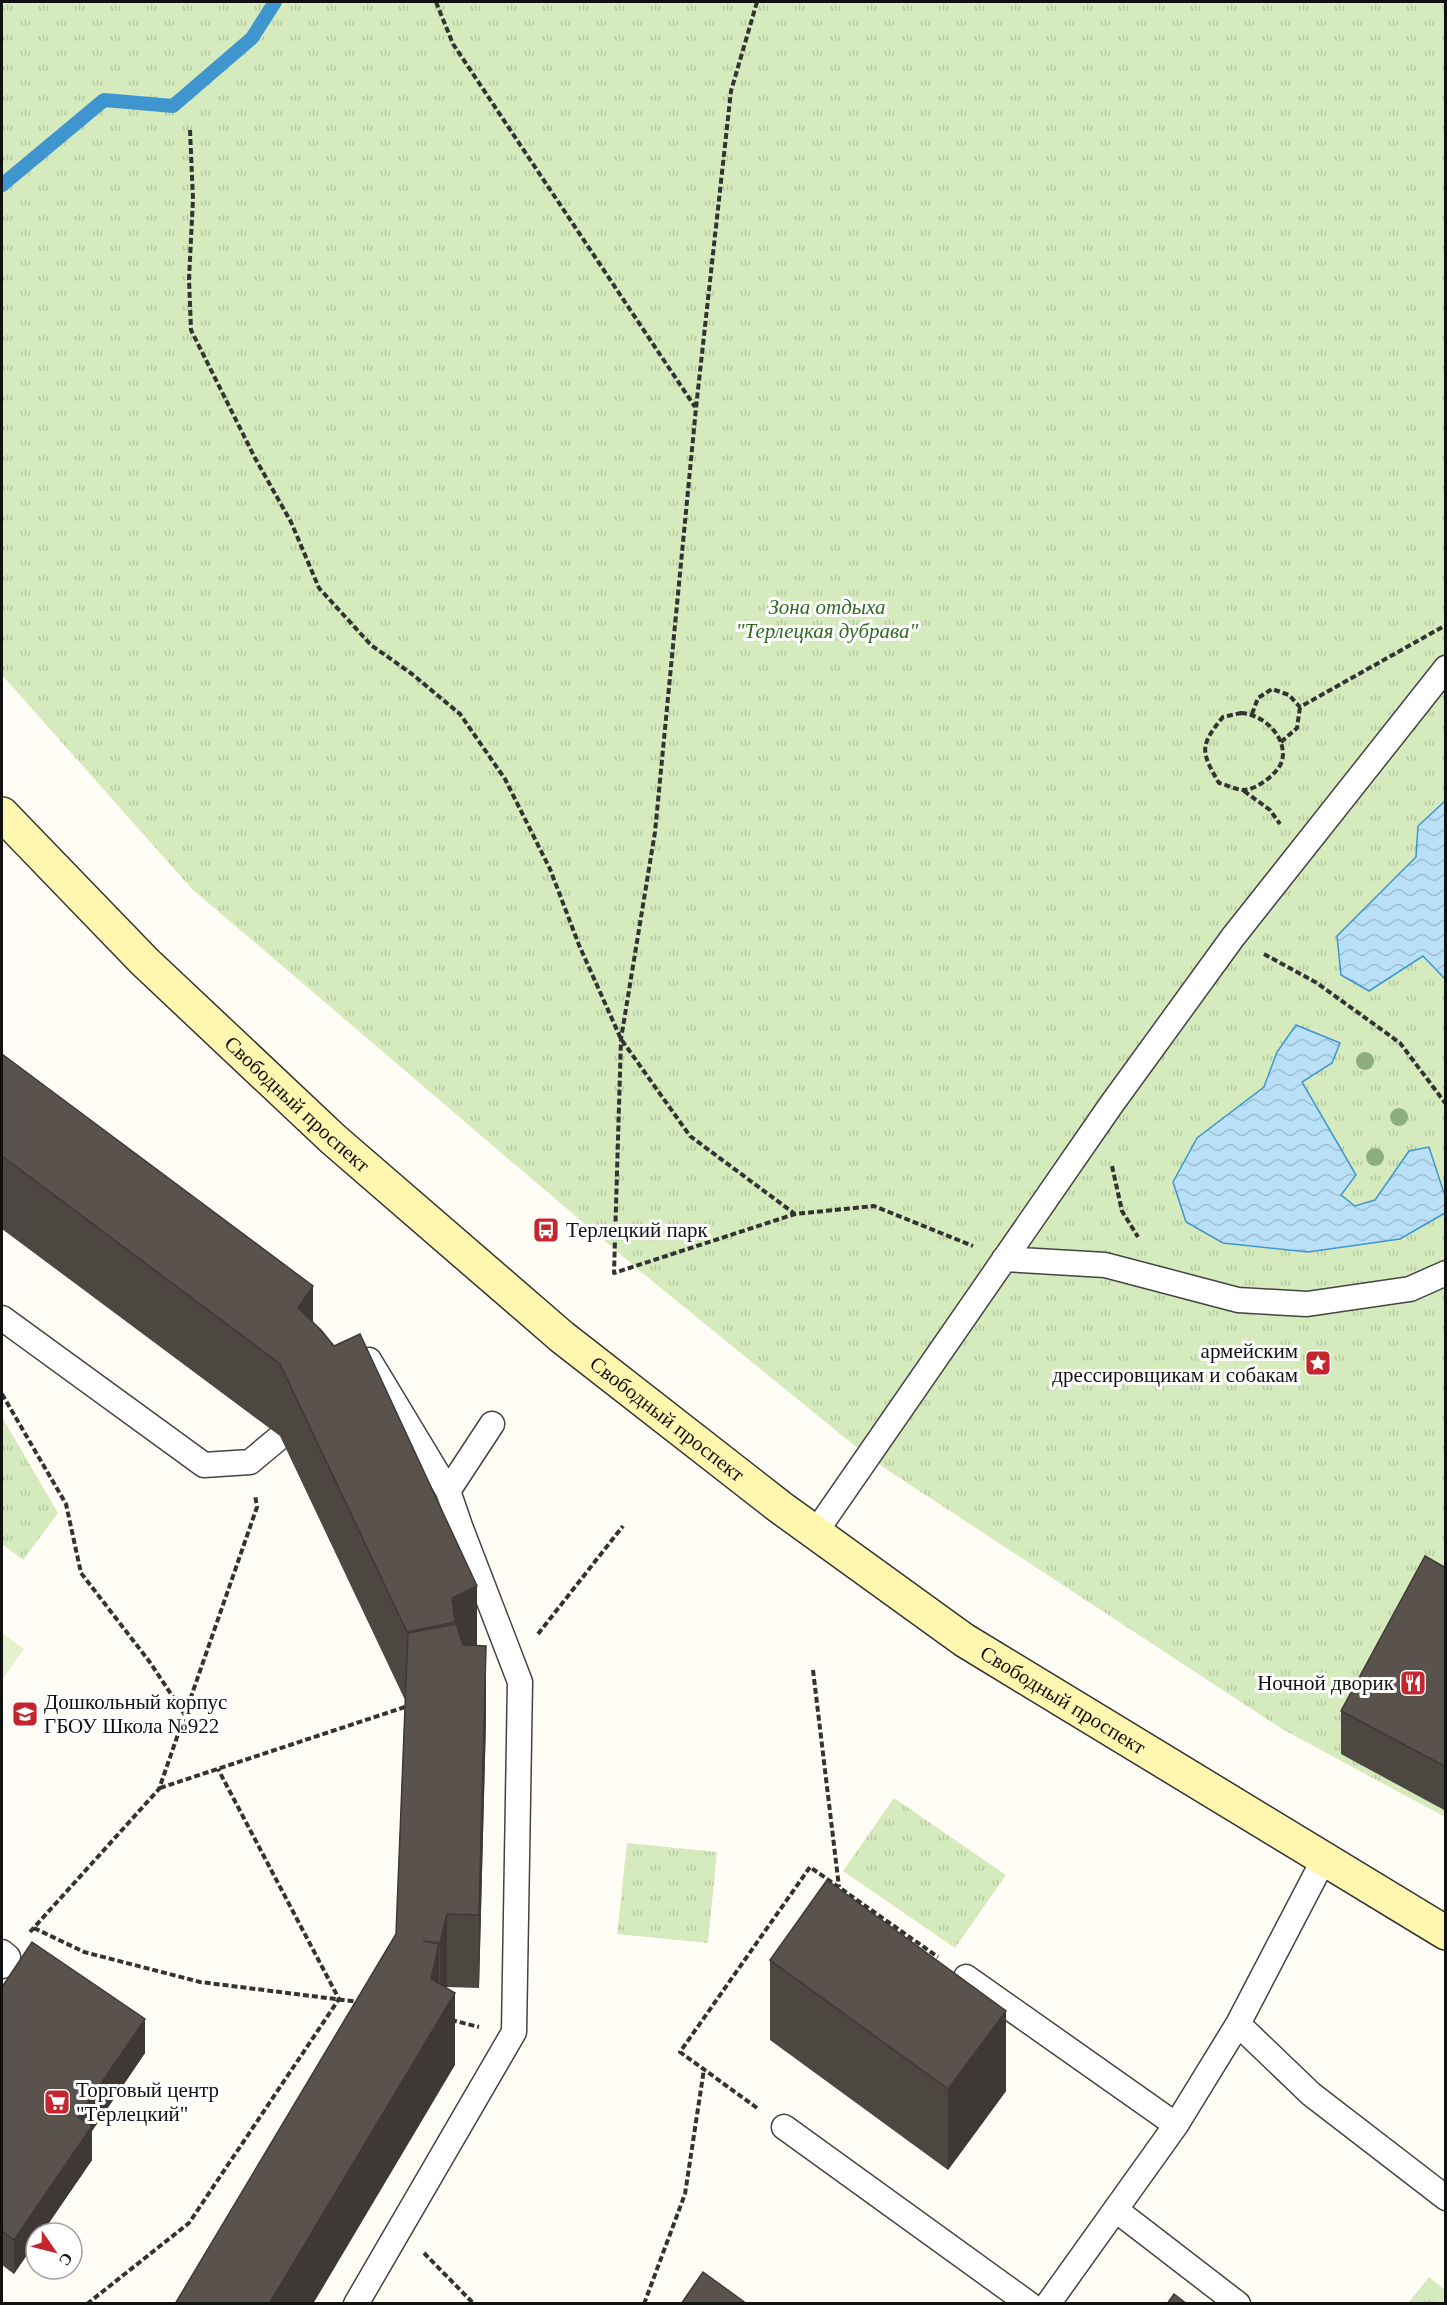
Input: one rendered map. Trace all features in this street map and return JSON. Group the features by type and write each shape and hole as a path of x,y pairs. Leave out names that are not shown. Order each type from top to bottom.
{"main road":[{"name":"Свободный проспект","path":"2,814 144,961 333,1139 562,1337 815,1533 964,1640 1416,1915 1446,1931"}],"lane":[{"path":"815,1533 1111,1105 1233,937 1446,668"},
{"path":"1004,1259 1105,1265 1238,1300 1306,1304 1410,1289 1446,1273"},
{"path":"2,1318 204,1465 250,1462 280,1437"},
{"path":"345,1381 369,1360 448,1491 520,1682 514,2032 356,2304"},
{"path":"448,1491 492,1424"},
{"path":"1048,2304 1176,2125 1238,2024 1324,1859"},
{"path":"966,1977 1176,2125"},
{"path":"1238,2024 1311,2094 1446,2198"},
{"path":"783,2127 1029,2304"},
{"path":"1116,2210 1238,2304"}],"path":[{"path":"436,2 453,44 696,408"},
{"path":"757,2 731,91 696,408 655,832 621,1039 614,1274 795,1214 874,1206 1004,1259"},
{"path":"190,130 193,199 189,279 190,330 255,458 291,522 319,588 371,645 412,674 460,714 505,779 549,869 579,945 621,1039 690,1136 795,1214"},
{"path":"1300,707 1446,625"},
{"path":"1252,714 1257,698 1272,689 1289,695 1300,707"},
{"path":"1281,742 1297,728 1300,707"},
{"path":"1244,791 1265,783 1282,762 1281,742 1268,723 1252,714 1223,717 1206,737 1206,761 1219,783 1244,791 1270,810 1300,852"},
{"path":"1233,937 1317,983 1400,1043 1446,1104"},
{"path":"1112,1164 1122,1211 1139,1239"},
{"path":"2,1394 66,1504 81,1573 149,1661 184,1715"},
{"path":"4,1958 34,1928 159,1789 257,1507 250,1462"},
{"path":"514,1665 623,1526"},
{"path":"813,1670 839,1887"},
{"path":"159,1789 408,1706"},
{"path":"218,1769 339,1999"},
{"path":"783,2127 680,2052 810,1867 966,1977"},
{"path":"34,1928 84,1952 200,1982 362,2002"},
{"path":"87,2304 189,2223 339,1999"},
{"path":"644,2304 685,2194 704,2069"},
{"path":"399,2229 474,2304"}],"green space":[{"name":"Зона отдыха \"Терлецкая дубрава\"","path":"2,2 1445,2 1445,1817 1282,1729 883,1467 850,1442 640,1271 192,889 2,675"},
{"path":"2,1417 58,1513 23,1560 2,1544"},
{"path":"2,1633 24,1649 2,1680"},
{"path":"894,1798 1006,1875 955,1948 843,1871"},
{"path":"627,1843 717,1852 708,1943 617,1934"},
{"path":"1429,2277 1445,2290 1445,2303 1408,2303"}],"water":[{"path":"1445,801 1445,979 1423,956 1369,991 1341,975 1337,936 1416,857 1418,826"},
{"path":"1296,1025 1340,1043 1332,1063 1302,1082 1356,1175 1341,1195 1355,1206 1375,1200 1409,1151 1429,1147 1445,1196 1445,1213 1400,1239 1308,1252 1223,1243 1186,1222 1173,1182 1197,1138 1264,1087 1277,1052"}],"building":[{"path":"2,1054 313,1286 298,1308 334,1346 360,1334 477,1586 452,1598 455,1622 407,1632 280,1364 2,1156"},
{"name":"Ночной дворик","path":"1425,1556 1446,1568 1446,1767 1341,1711"},
{"path":"456,1624 463,1645 486,1646 479,1915 447,1914 440,1943 423,1941 439,1944 431,1979 455,1993 269,2304 175,2304 396,1934 408,1633"},
{"path":"827,1880 1006,2011 948,2089 770,1960"},
{"name":"Торговый центр \"Терлецкий\"","path":"32,1942 145,2019 78,2117 92,2126 27,2221 24,2221 24,2225 14,2240 2,2231 2,1987"},
{"path":"703,2272 747,2304 681,2304"},
{"path":"1174,2294 1187,2304 1167,2304"}],"waterway":[{"path":"2,185 104,100 173,106 252,38 275,2"}],"place":[{"name":"Терлецкий парк","path":"546,1230"},
{"name":"армейским дрессировщикам и собакам","path":"1318,1363"},
{"name":"Ночной дворик","path":"1413,1683"},
{"name":"Дошкольный корпус ГБОУ Школа №922","path":"25,1714"},
{"name":"Торговый центр \"Терлецкий\"","path":"57,2102"}]}
